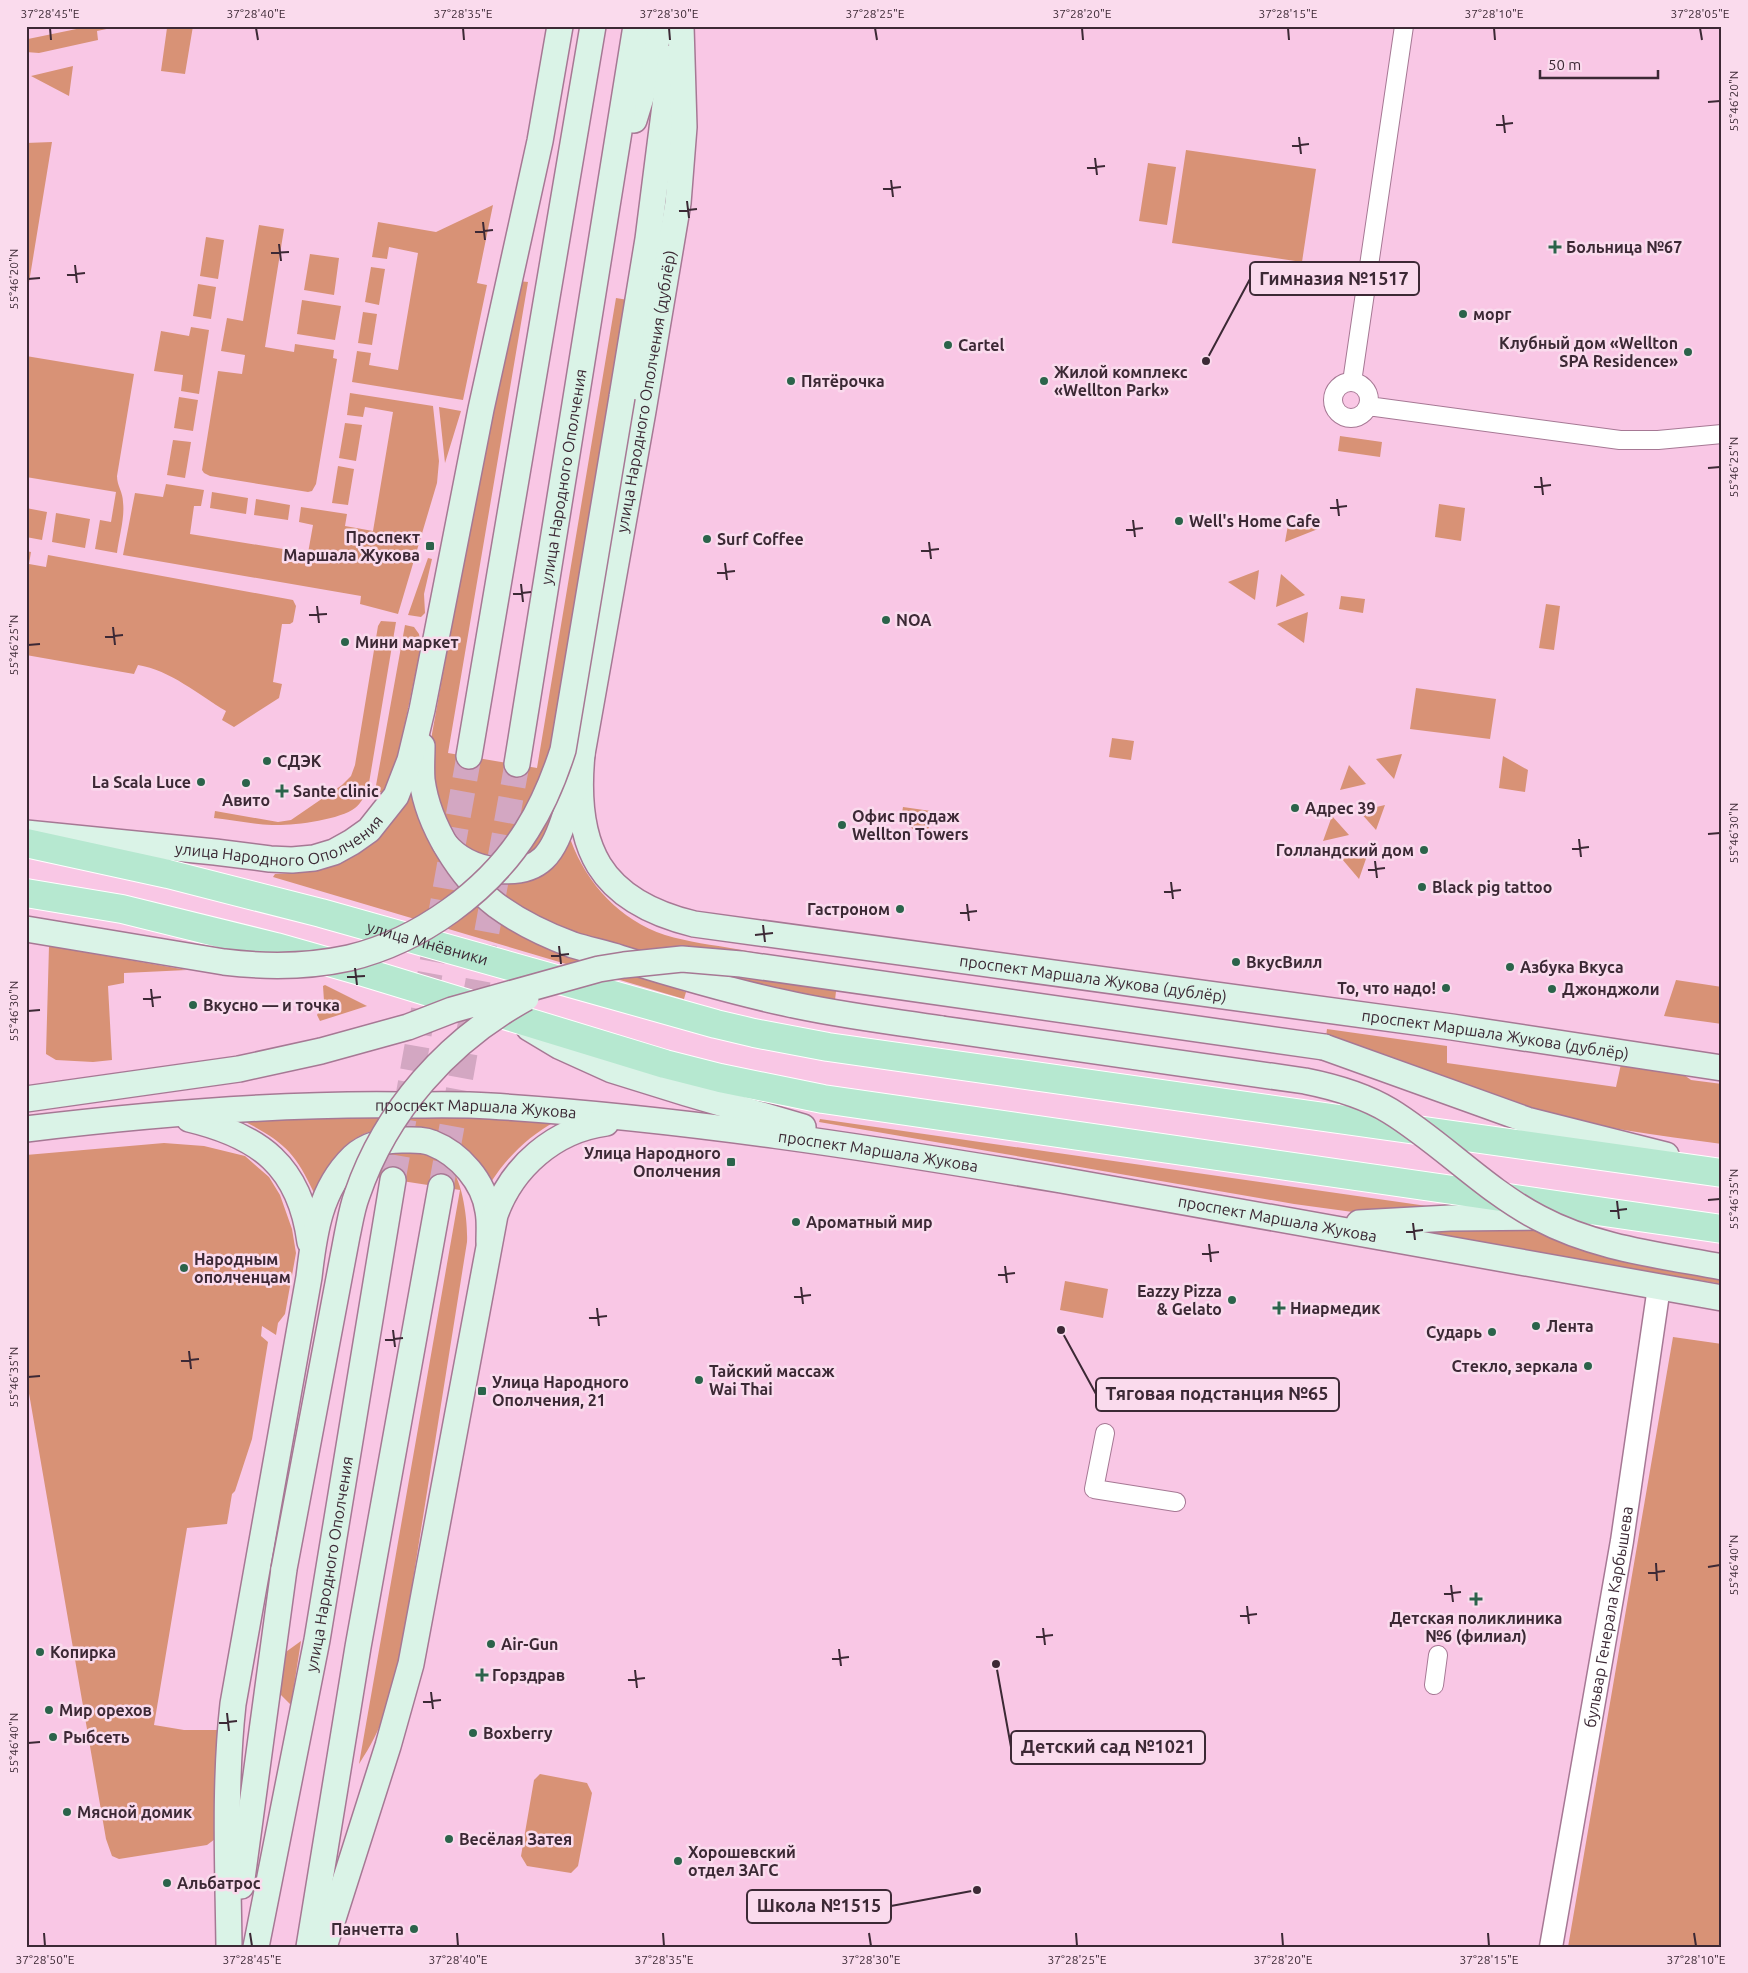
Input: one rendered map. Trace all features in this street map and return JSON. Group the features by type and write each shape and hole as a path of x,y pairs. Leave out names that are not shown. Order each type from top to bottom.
{"main road":[{"path":"560,26 540,141 484,399 429,678 423,733 422,780 429,808 445,844 460,866 494,903 530,926 580,947 674,975 785,1003 942,1029 1305,1081 1334,1087 1362,1097 1390,1111 1500,1193 1538,1218 1582,1238 1722,1267"},
{"path":"561,217 565,26"},
{"path":"469,756 593,26"},
{"path":"610,189 636,26"},
{"path":"610,189 632,129 652,62 660,26"},
{"path":"26,929 253,966 318,963 349,958 382,948 414,933 441,917 492,874 526,831 544,799 563,750 648,239 672,51 673,26"},
{"name":"улица Народного Ополчения (дублёр)","path":"582,754 678,203 684,127 682,26"},
{"name":"улица Народного Ополчения","path":"517,764 610,189"},
{"name":"улица Народного Ополчения","path":"26,833 270,859 314,858 334,852 369,830 396,796 410,760 429,678"},
{"path":"445,844 460,859 488,869 515,870 529,867 542,860 552,849 561,832 582,754"},
{"name":"проспект Маршала Жукова (дублёр)","path":"582,754 580,774 581,807 589,843 603,873 624,894 655,912 694,924 1452,1027 1722,1068"},
{"name":"улица Мнёвники","path":"26,843 168,874 321,913 754,1033 828,1047 1722,1172"},
{"path":"26,893 122,910 276,946 665,1064 720,1078 822,1099 1722,1229"},
{"path":"785,1003 773,992 768,982 767,969 771,958 778,949 796,942 823,941"},
{"path":"26,1100 239,1069 321,1051 408,1027 452,1010 608,968 653,961 711,960 1324,1047 1527,1120 1617,1142 1722,1172"},
{"path":"231,1947 284,1570 356,1196 372,1156 392,1121 434,1069 468,1036 507,1009 574,976"},
{"path":"510,1016 559,1046 612,1070 792,1124 935,1159"},
{"name":"проспект Маршала Жукова","path":"26,1129 139,1116 312,1105 477,1105 661,1122 935,1159 1292,1220 1451,1251 1722,1298"},
{"path":"139,1116 188,1119 207,1124 241,1137 264,1150 282,1168 298,1197 308,1226 312,1253"},
{"path":"324,1947 388,1746 410,1664 495,1216 506,1190 529,1161 551,1143 564,1136 595,1125 622,1121 661,1122"},
{"path":"231,1947 228,1841 230,1744 233,1704 322,1205 344,1168 353,1157 364,1149 380,1143 398,1140 432,1142 454,1155 470,1171 480,1186 486,1201 489,1219 489,1242"},
{"name":"улица Народного Ополчения","path":"256,1947 317,1640 393,1180"},
{"path":"309,1947 358,1647 441,1187"},
{"path":"1292,1220 1359,1223 1450,1218 1568,1217 1652,1219"}],"street":[{"path":"1352,382 1404,26"},
{"path":"1352,382 1362,385 1368,395 1368,406 1365,411 1355,417 1343,416 1334,408 1334,392 1342,384 1352,382"},
{"path":"1368,406 1620,440 1658,440 1722,434"},
{"name":"бульвар Генерала Карбышева","path":"1552,1947 1622,1541 1659,1287"},
{"path":"1104,1433 1094,1489 1176,1502"},
{"path":"1434,1685 1438,1655"}],"shaded area":[{"path":"91,26 121,26 97,31 98,40 39,53 26,52 26,30 28,39"},
{"path":"159,26 193,26 185,74 161,71 167,28"},
{"path":"73,66 69,96 31,76"},
{"path":"52,142 26,301 26,143"},
{"path":"1186,150 1316,169 1302,262 1172,243"},
{"path":"1148,163 1176,167 1167,225 1139,221"},
{"path":"493,205 477,283 487,285 463,400 352,382 357,351 371,353 369,365 398,370 418,253 389,247 387,259 372,257 378,222 436,232"},
{"path":"259,225 284,229 265,347 294,352 295,344 334,350 333,358 337,359 316,484 312,491 308,492 210,476 202,470 218,371 242,374 245,355 221,351 227,318 243,321"},
{"path":"206,237 224,240 218,279 200,276"},
{"path":"310,254 339,258 334,295 304,290"},
{"path":"371,267 385,269 379,305 365,302"},
{"path":"518,281 528,282 448,753 537,768 616,298 628,300 561,806 538,854 503,865 457,846 437,800 431,749 432,734 483,451"},
{"path":"198,284 216,287 211,319 193,316"},
{"path":"302,300 341,306 335,340 297,334"},
{"path":"363,312 377,314 372,345 358,343"},
{"path":"191,327 209,330 199,394 181,391 183,375 154,371 161,331 189,336"},
{"path":"26,356 134,374 117,476 123,498 123,521 117,553 95,549 100,520 111,522 116,492 26,477"},
{"path":"350,393 433,406 439,461 437,483 398,614 360,604 361,596 123,555 135,493 163,497 166,484 204,490 201,506 194,506 190,534 308,553 313,525 299,522 301,507 347,514 345,526 373,531 393,412 365,407 363,417 347,415"},
{"path":"179,397 198,400 193,431 174,428"},
{"path":"439,407 461,411 445,463"},
{"path":"345,423 362,425 356,461 339,458"},
{"path":"1340,436 1382,442 1380,457 1338,451"},
{"path":"173,440 191,442 185,478 167,475"},
{"path":"338,466 354,469 348,505 332,503"},
{"path":"212,492 248,498 246,514 210,508"},
{"path":"256,499 290,505 288,520 254,515"},
{"path":"1439,504 1465,508 1461,541 1435,537"},
{"path":"26,508 47,512 42,540 26,537"},
{"path":"56,513 90,519 85,548 52,542"},
{"path":"1288,525 1318,529 1285,542"},
{"path":"26,551 31,552 29,564 46,567 48,555 293,600 296,606 293,622 282,624 273,682 282,684 279,698 234,727 222,720 226,711 184,684 150,668 138,665 134,674 26,655"},
{"path":"428,558 432,559 424,594 425,613 421,617 408,615"},
{"path":"1259,570 1255,600 1228,582"},
{"path":"1281,574 1305,595 1276,607"},
{"path":"1341,596 1365,599 1363,613 1339,609"},
{"path":"1546,604 1560,606 1554,650 1539,648"},
{"path":"1308,612 1304,643 1277,624"},
{"path":"381,621 396,622 368,789 359,804 338,816 291,824 265,824 214,818 215,811 278,822 291,820 342,785 351,776 355,765 378,626"},
{"path":"405,625 414,627 419,634 421,647 397,761 383,793 375,791"},
{"path":"1416,688 1496,699 1490,739 1410,729"},
{"path":"1112,738 1134,741 1131,760 1109,757"},
{"path":"1402,754 1394,779 1376,759"},
{"path":"1503,756 1528,770 1525,792 1499,788"},
{"path":"1349,765 1366,784 1340,790"},
{"path":"410,792 412,792 434,845 571,954 686,992 684,999 273,877 275,874 307,872 332,866 360,851 383,831"},
{"path":"1385,805 1376,830 1359,811"},
{"path":"903,807 931,811 928,833 915,831 901,819"},
{"path":"1332,816 1349,835 1323,841"},
{"path":"569,841 571,841 586,872 596,886 607,899 634,920 665,935 683,940 839,966 835,1000 723,976 618,949 535,918 489,885 516,883 541,875 557,863"},
{"path":"1368,853 1359,879 1342,859"},
{"path":"49,946 187,970 124,973 124,983 108,986 112,1060 93,1062 56,1060 46,1054"},
{"path":"1676,980 1722,987 1722,1024 1664,1016"},
{"path":"325,985 367,1006 320,1021 317,1015 324,1001 323,986"},
{"path":"1327,1029 1447,1046 1447,1063 1616,1087 1621,1064 1680,1072 1691,1080 1722,1084 1722,1144 1602,1126 1554,1116 1479,1092 1378,1052 1326,1037"},
{"path":"312,1116 486,1117 556,1121 520,1147 491,1182 481,1165 468,1150 452,1139 434,1131 415,1127 396,1126 377,1129 350,1142 337,1154 326,1169 314,1193 300,1167 286,1149 267,1134 242,1120"},
{"path":"820,1119 1434,1207 1360,1213 1294,1204 819,1122"},
{"path":"164,1143 204,1146 245,1156 269,1177 280,1195 292,1229 296,1253 285,1314 278,1323 276,1335 262,1326 261,1336 268,1342 252,1439 235,1491 232,1494 227,1524 187,1528 154,1725 184,1730 219,1730 215,1839 207,1845 119,1859 112,1856 106,1839 26,1376 26,1155"},
{"path":"409,1144 439,1158 452,1170 461,1189 467,1223 467,1242 400,1661 389,1702 380,1726 359,1764 460,1190 357,1174 367,1160"},
{"path":"1533,1227 1722,1278 1722,1284 1419,1233 1419,1229"},
{"path":"1065,1281 1108,1289 1103,1318 1060,1310"},
{"path":"1673,1337 1722,1344 1722,1947 1568,1947"},
{"path":"301,1641 291,1705 279,1693 283,1654"},
{"path":"540,1774 587,1783 592,1793 578,1866 571,1873 527,1866 521,1856 534,1780"}],"tunnel":[{"path":"393,1180 469,756"},
{"path":"441,1187 517,764"}],"place":[{"name":"Больница №67","path":"1555,247"},
{"name":"морг","path":"1463,314"},
{"name":"Cartel","path":"948,345"},
{"name":"Клубный дом «Wellton SPA Residence»","path":"1688,352"},
{"name":"Гимназия №1517","path":"1206,361"},
{"name":"Пятёрочка","path":"791,381"},
{"name":"Жилой комплекс «Wellton Park»","path":"1044,381"},
{"name":"Well's Home Cafe","path":"1179,521"},
{"name":"Surf Coffee","path":"707,539"},
{"name":"Проспект Маршала Жукова","path":"430,546"},
{"name":"NOA","path":"886,620"},
{"name":"Мини маркет","path":"345,642"},
{"name":"СДЭК","path":"267,761"},
{"name":"La Scala Luce","path":"201,782"},
{"name":"Авито","path":"246,783"},
{"name":"Sante clinic","path":"282,791"},
{"name":"Адрес 39","path":"1295,808"},
{"name":"Офис продаж Wellton Towers","path":"842,825"},
{"name":"Голландский дом","path":"1424,850"},
{"name":"Black pig tattoo","path":"1422,887"},
{"name":"Гастроном","path":"900,909"},
{"name":"ВкусВилл","path":"1236,962"},
{"name":"Азбука Вкуса","path":"1510,967"},
{"name":"То, что надо!","path":"1446,988"},
{"name":"Джонджоли","path":"1552,989"},
{"name":"Вкусно — и точка","path":"193,1005"},
{"name":"Улица Народного Ополчения","path":"731,1162"},
{"name":"Ароматный мир","path":"796,1222"},
{"name":"Народным ополченцам","path":"184,1268"},
{"name":"Eazzy Pizza & Gelato","path":"1232,1300"},
{"name":"Ниармедик","path":"1279,1308"},
{"name":"Лента","path":"1536,1326"},
{"name":"Тяговая подстанция №65","path":"1061,1330"},
{"name":"Сударь","path":"1492,1332"},
{"name":"Стекло, зеркала","path":"1588,1366"},
{"name":"Тайский массаж Wai Thai","path":"699,1380"},
{"name":"Улица Народного Ополчения, 21","path":"482,1391"},
{"name":"Детская поликлиника №6 (филиал)","path":"1476,1599"},
{"name":"Air-Gun","path":"491,1644"},
{"name":"Копирка","path":"40,1652"},
{"name":"Детский сад №1021","path":"996,1664"},
{"name":"Горздрав","path":"482,1675"},
{"name":"Мир орехов","path":"49,1710"},
{"name":"Boxberry","path":"473,1733"},
{"name":"Рыбсеть","path":"53,1737"},
{"name":"Мясной домик","path":"67,1812"},
{"name":"Весёлая Затея","path":"449,1839"},
{"name":"Хорошевский отдел ЗАГС","path":"678,1861"},
{"name":"Альбатрос","path":"167,1883"},
{"name":"Школа №1515","path":"977,1890"},
{"name":"Панчетта","path":"414,1929"}]}
